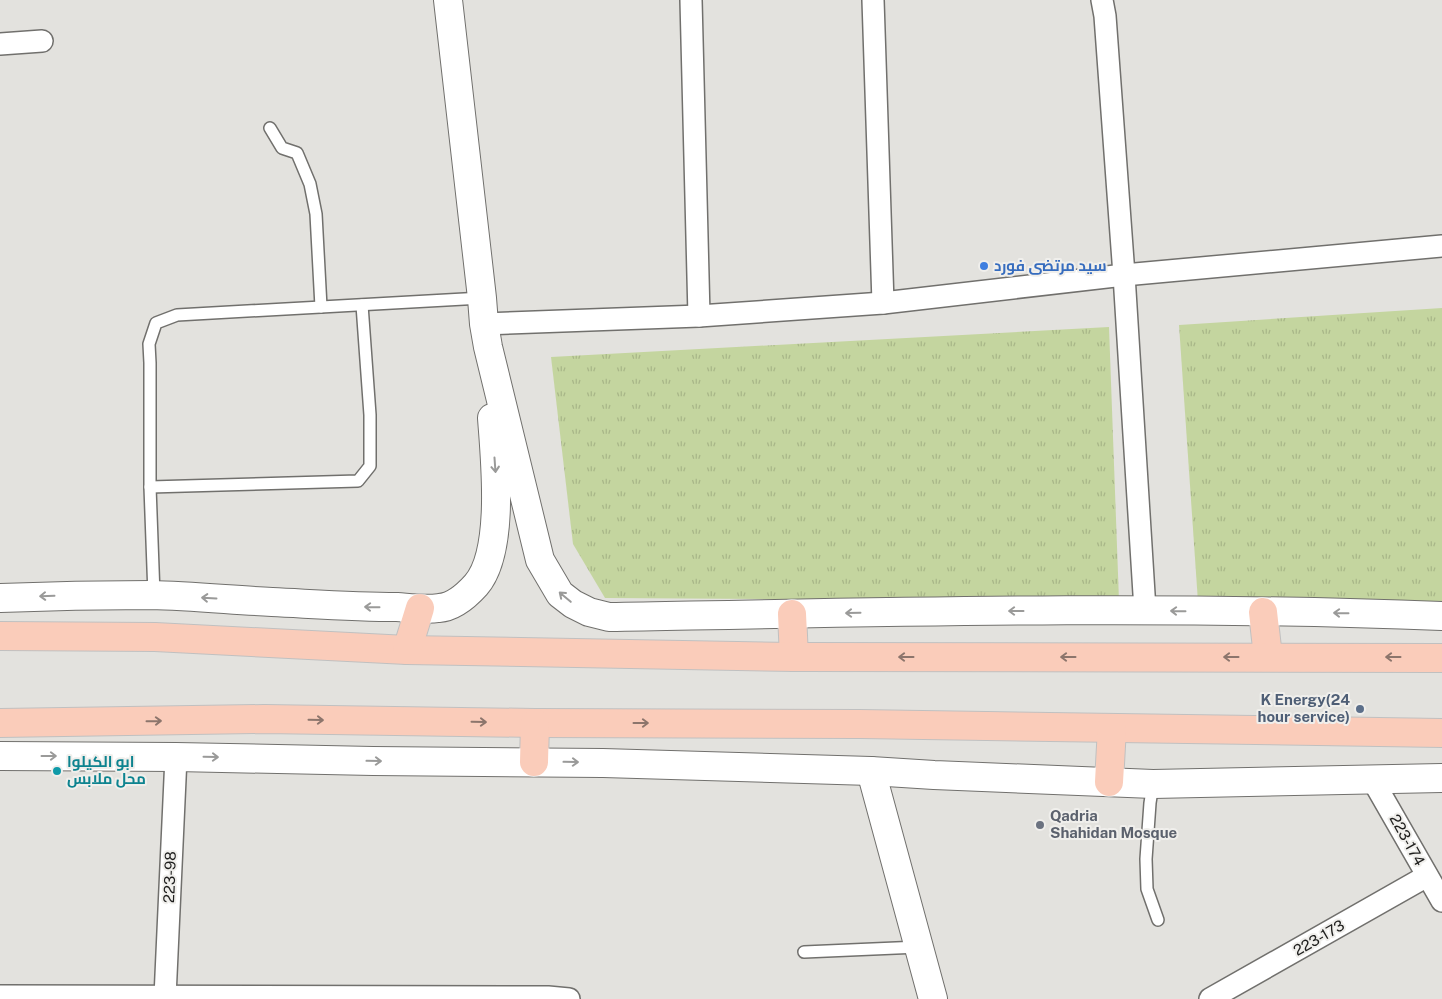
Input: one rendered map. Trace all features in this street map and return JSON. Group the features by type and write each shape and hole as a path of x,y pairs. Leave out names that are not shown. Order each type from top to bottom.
{"highway":[{"path":"407,650 420,608"},
{"path":"1263,612 1268,657"},
{"path":"792,614 794,657"},
{"path":"0,636 155,637 407,650 794,657 1442,658"},
{"path":"0,654 155,637"},
{"path":"0,709 26,714 115,722"},
{"path":"0,723 264,719 535,723 850,724 1442,734"},
{"path":"534,762 535,723"},
{"path":"1109,782 1112,728"}],"street":[{"path":"0,598 70,595 154,595 368,607 440,608 464,598 478,583 487,565 492,547 496,481 485,323 448,0"},
{"path":"691,0 699,316"},
{"path":"873,0 883,303"},
{"path":"1102,0 1105,16 1124,275 1146,610"},
{"path":"0,44 42,41"},
{"path":"485,323 699,316 883,303 1124,275 1442,246"},
{"path":"485,323 540,560 560,594 589,612 609,617 930,611 1146,610 1369,613 1442,616"},
{"path":"0,756 613,763 871,771 1153,784 1442,778"},
{"name":"223-98","path":"165,997 176,757"},
{"path":"871,771 933,999"},
{"name":"223-174","path":"1372,779 1442,902"},
{"name":"223-173","path":"1210,999 1428,876"},
{"path":"0,996 554,998"}],"lane":[{"path":"270,128 282,148 297,153 310,184 316,214 320,307"},
{"path":"150,488 358,481 370,466 370,415 362,305"},
{"path":"154,595 150,488 149,344 156,323 177,315 362,305 485,323"},
{"path":"1153,784 1150,803 1147,869 1148,889 1158,920"},
{"path":"804,952 919,947"}],"green space":[{"path":"1442,308 1442,603 1198,602 1179,325"},
{"path":"1109,327 1119,601 605,598 573,544 551,357"}],"place":[{"name":"سيد مرتضى فورد","path":"984,266"},
{"name":"K Energy(24 hour service)","path":"1360,709"},
{"name":"ابو الكيلوا محل ملابس","path":"57,771"},
{"name":"Qadria Shahidan Mosque","path":"1040,825"}]}
